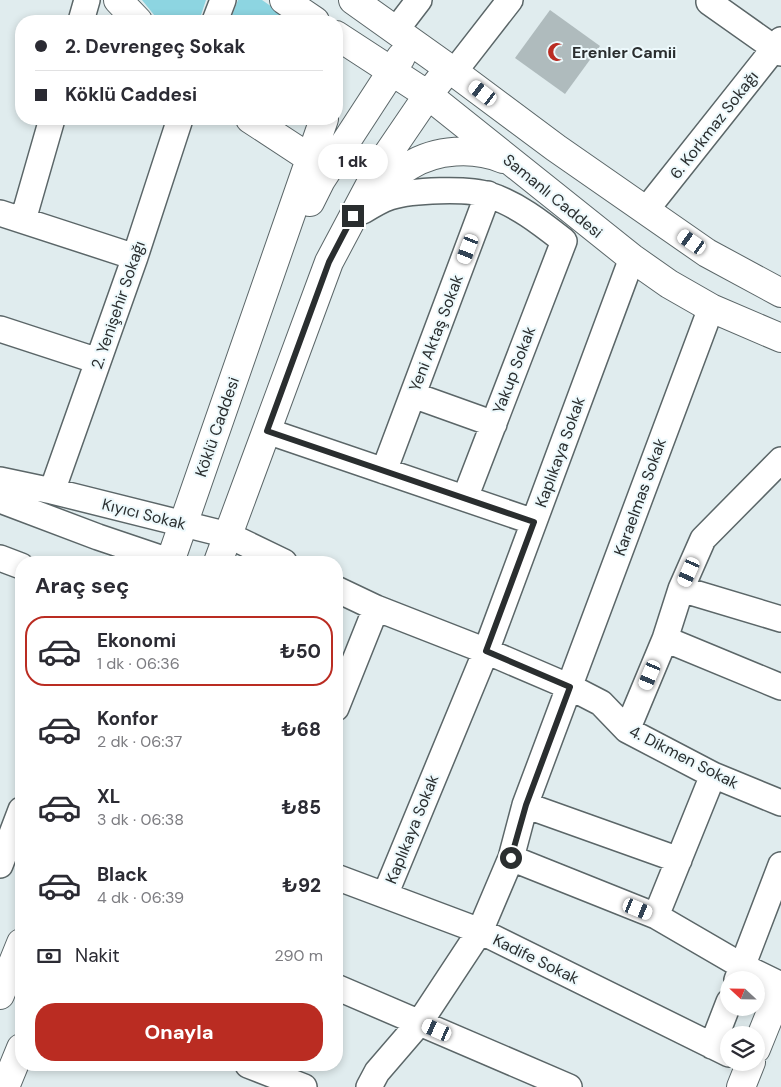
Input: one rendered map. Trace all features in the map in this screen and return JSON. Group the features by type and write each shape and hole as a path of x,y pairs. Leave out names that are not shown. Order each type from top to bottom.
{"main road":[{"path":"118,0 132,15"},
{"path":"284,0 306,15"},
{"path":"353,0 452,70 556,148 707,252 781,292"},
{"path":"264,293 320,180 391,71 404,36"},
{"name":"Samanlı Caddesi","path":"343,40 428,95 632,258 669,284 711,308 781,338"},
{"path":"220,556 329,262 381,164 428,95 452,70"},
{"path":"259,125 311,159"},
{"path":"264,293 322,125"},
{"path":"353,216 386,182 410,165 436,154 462,151 492,154 511,162"},
{"name":"Köklü Caddesi","path":"173,556 264,293"},
{"path":"0,995 11,958"},
{"path":"760,1026 781,986"},
{"path":"5,1087 15,1063"}],"street":[{"path":"83,15 87,0"},
{"path":"217,15 223,0"},
{"path":"404,36 419,0"},
{"path":"452,70 510,0"},
{"path":"709,2 779,47"},
{"name":"6. Korkmaz Sokağı","path":"646,210 779,47"},
{"path":"49,125 11,216 135,257"},
{"name":"2. Yenişehir Sokağı","path":"52,490 135,257 178,125"},
{"path":"353,216 390,197 452,190 488,194"},
{"name":"Yakup Sokak","path":"465,498 564,241 528,213 488,194"},
{"name":"Yeni Aktaş Sokak","path":"384,471 488,194"},
{"name":"Kaplıkaya Sokak","path":"385,895 486,651 632,258"},
{"name":"Karaelmas Sokak","path":"369,1087 377,1072 420,1022 480,931 511,858 526,805 711,308"},
{"path":"0,329 98,361"},
{"path":"413,395 494,424"},
{"path":"267,431 534,522"},
{"path":"627,730 665,639 681,589 703,539 781,461"},
{"name":"Kıyıcı Sokak","path":"3,495 52,490 228,535 272,556"},
{"path":"3,495 98,537 153,556"},
{"path":"98,537 110,556"},
{"path":"98,537 120,556"},
{"path":"0,558 15,564"},
{"path":"681,589 781,619"},
{"path":"343,592 376,608 486,651"},
{"path":"343,607 376,608"},
{"path":"343,690 376,608"},
{"path":"665,639 781,687"},
{"name":"4. Dikmen Sokak","path":"486,651 570,687 600,703 627,730 713,775 781,803"},
{"path":"656,916 713,775"},
{"path":"526,805 679,860"},
{"path":"0,865 15,826"},
{"path":"511,858 656,916 737,971"},
{"path":"741,971 781,865"},
{"name":"Kadife Sokak","path":"343,880 480,931 720,1051"},
{"path":"765,981 781,986"},
{"path":"343,990 569,1087"},
{"path":"263,1071 304,1087"}],"shaded area":[{"path":"142,0 206,0 201,15 154,15"},
{"path":"238,0 262,0 284,15 232,15"}],"building":[{"name":"Erenler Camii","path":"550,10 600,46 565,94 515,58"}],"place":[{"name":"Erenler Camii","path":"557,52"}],"route":[{"path":"353,216 329,262 267,431 534,522 486,651 570,687 526,805 511,858"}]}
